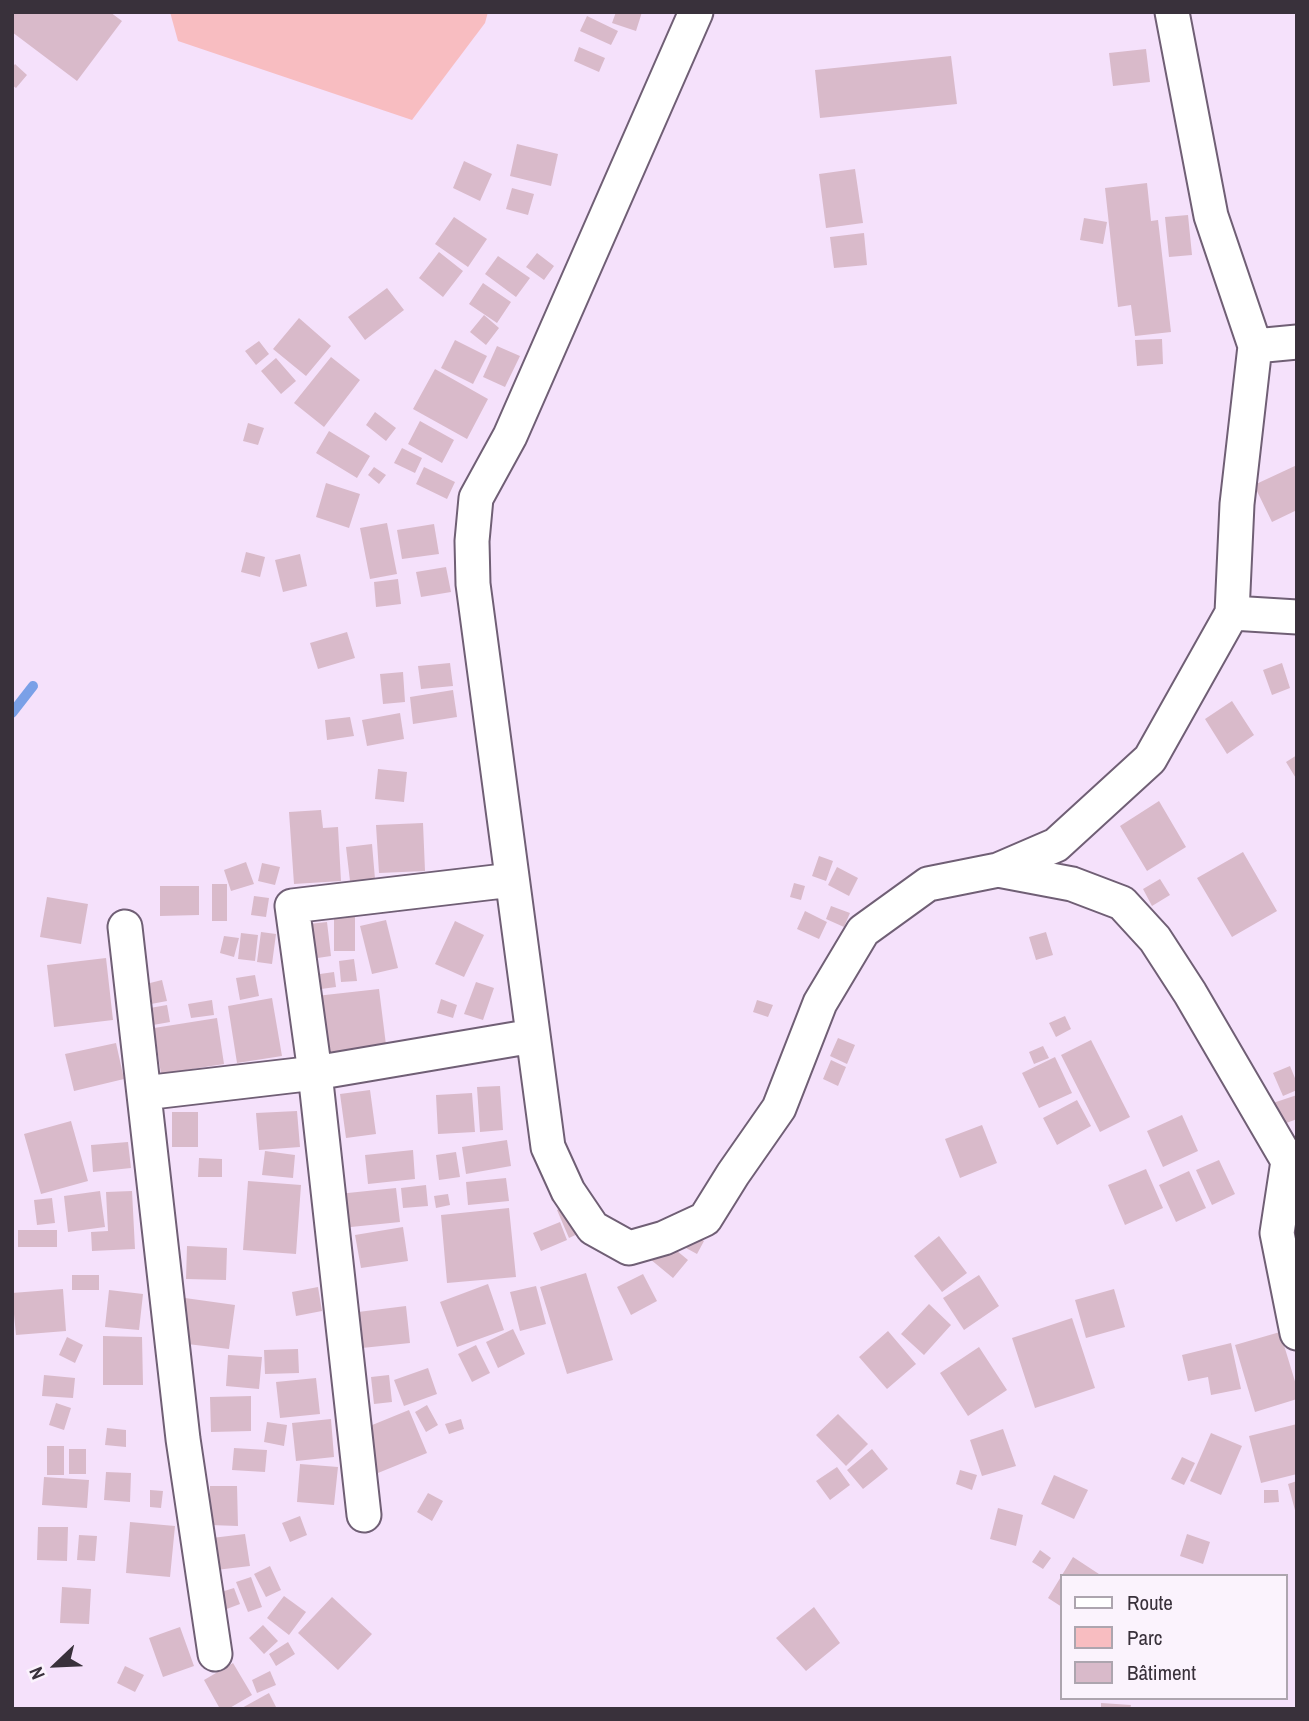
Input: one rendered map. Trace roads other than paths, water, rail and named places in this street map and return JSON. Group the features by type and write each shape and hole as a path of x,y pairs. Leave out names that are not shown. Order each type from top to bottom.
{"street":[{"path":"695,12 510,436 477,498 472,541 473,583 548,1147 568,1191 593,1228 629,1248 664,1238 705,1219 779,1108 821,1003 863,931 928,884 998,870 1056,845 1150,759 1232,612 1237,504 1255,346 1211,216 1172,12"},
{"path":"1255,346 1297,342"},
{"path":"1232,612 1297,617"},
{"path":"998,870 1072,884 1122,903 1155,939 1190,993 1292,1165 1277,1233 1297,1332"},
{"path":"364,1515 315,1073 292,906 512,880"},
{"path":"125,927 183,1439 215,1654"},
{"path":"144,1093 315,1073 533,1036"}],"waterway":[{"path":"12,713 33,686"}]}
